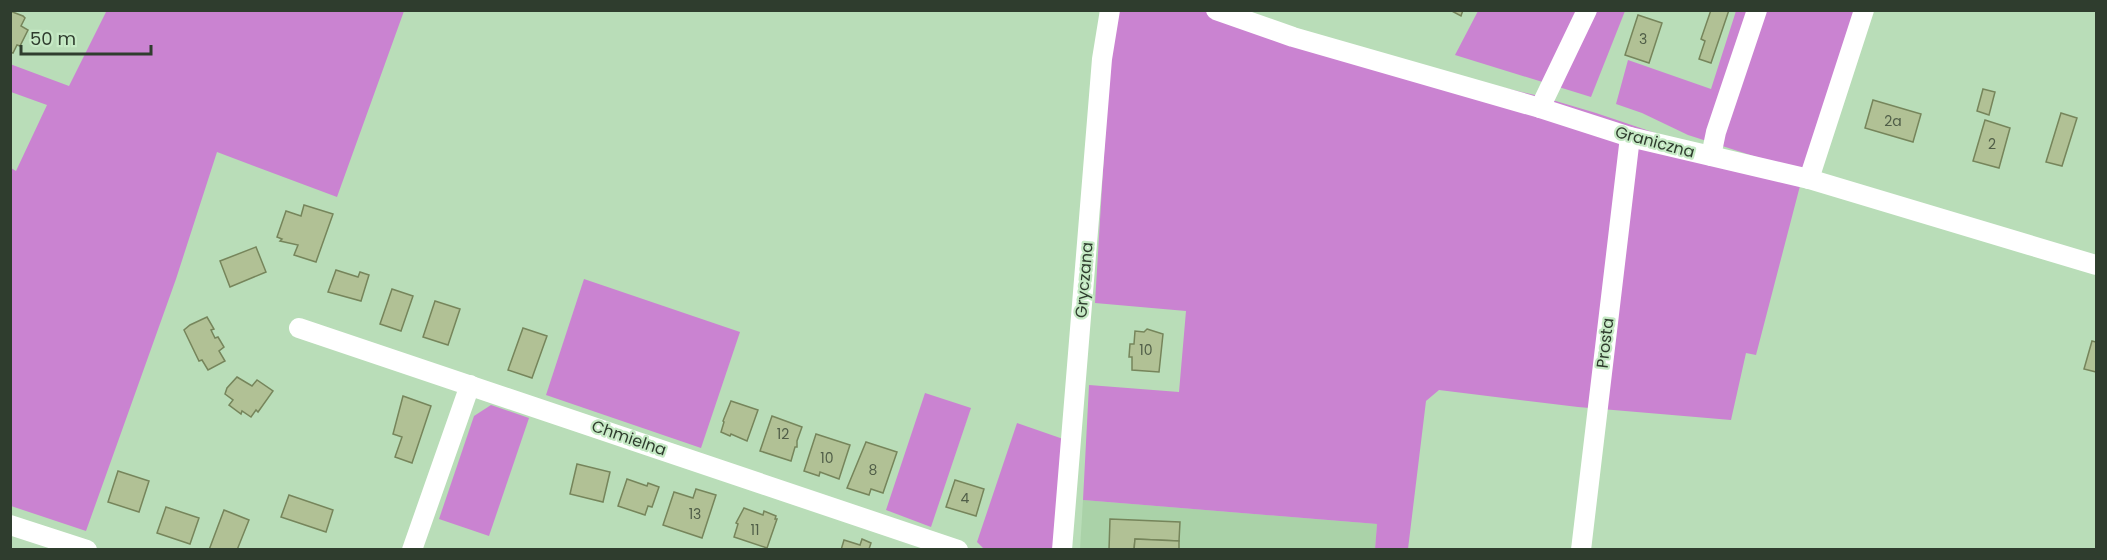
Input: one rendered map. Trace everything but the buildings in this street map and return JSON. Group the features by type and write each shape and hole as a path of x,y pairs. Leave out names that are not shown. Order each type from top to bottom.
{"street":[{"name":"Gryczana","path":"1062,549 1102,59 1110,10"},
{"name":"Graniczna","path":"1216,10 1293,37 1540,108 1630,137 1809,179 2097,265"},
{"path":"1540,108 1587,10"},
{"path":"1711,156 1716,132 1757,10"},
{"path":"1809,179 1864,10"},
{"name":"Prosta","path":"1581,549 1630,137"},
{"name":"Chmielna","path":"298,328 958,549"},
{"path":"412,549 470,385"},
{"path":"10,525 87,549"}],"shaded area":[{"path":"107,10 404,11 337,197 217,152 176,279 86,531 11,506 11,168 16,171 47,105 11,92 10,64 69,86"},
{"path":"1116,11 1223,11 1464,78 1539,96 1801,182 1756,355 1746,353 1731,420 1578,407 1439,390 1426,401 1408,549 1375,549 1377,524 1083,500 1089,385 1179,392 1186,311 1095,303 1107,104"},
{"path":"1478,11 1625,11 1591,97 1455,55"},
{"path":"1736,11 1859,11 1804,170 1797,170 1688,135 1642,113 1616,104 1628,60 1711,89"},
{"path":"584,279 740,332 701,448 546,395"},
{"path":"925,393 971,408 931,527 886,510"},
{"path":"491,405 529,418 489,536 439,519 474,416"},
{"path":"1017,423 1066,440 1055,549 984,549 977,542"},
{"path":"1083,500 1377,524 1375,549 1080,550"}]}
